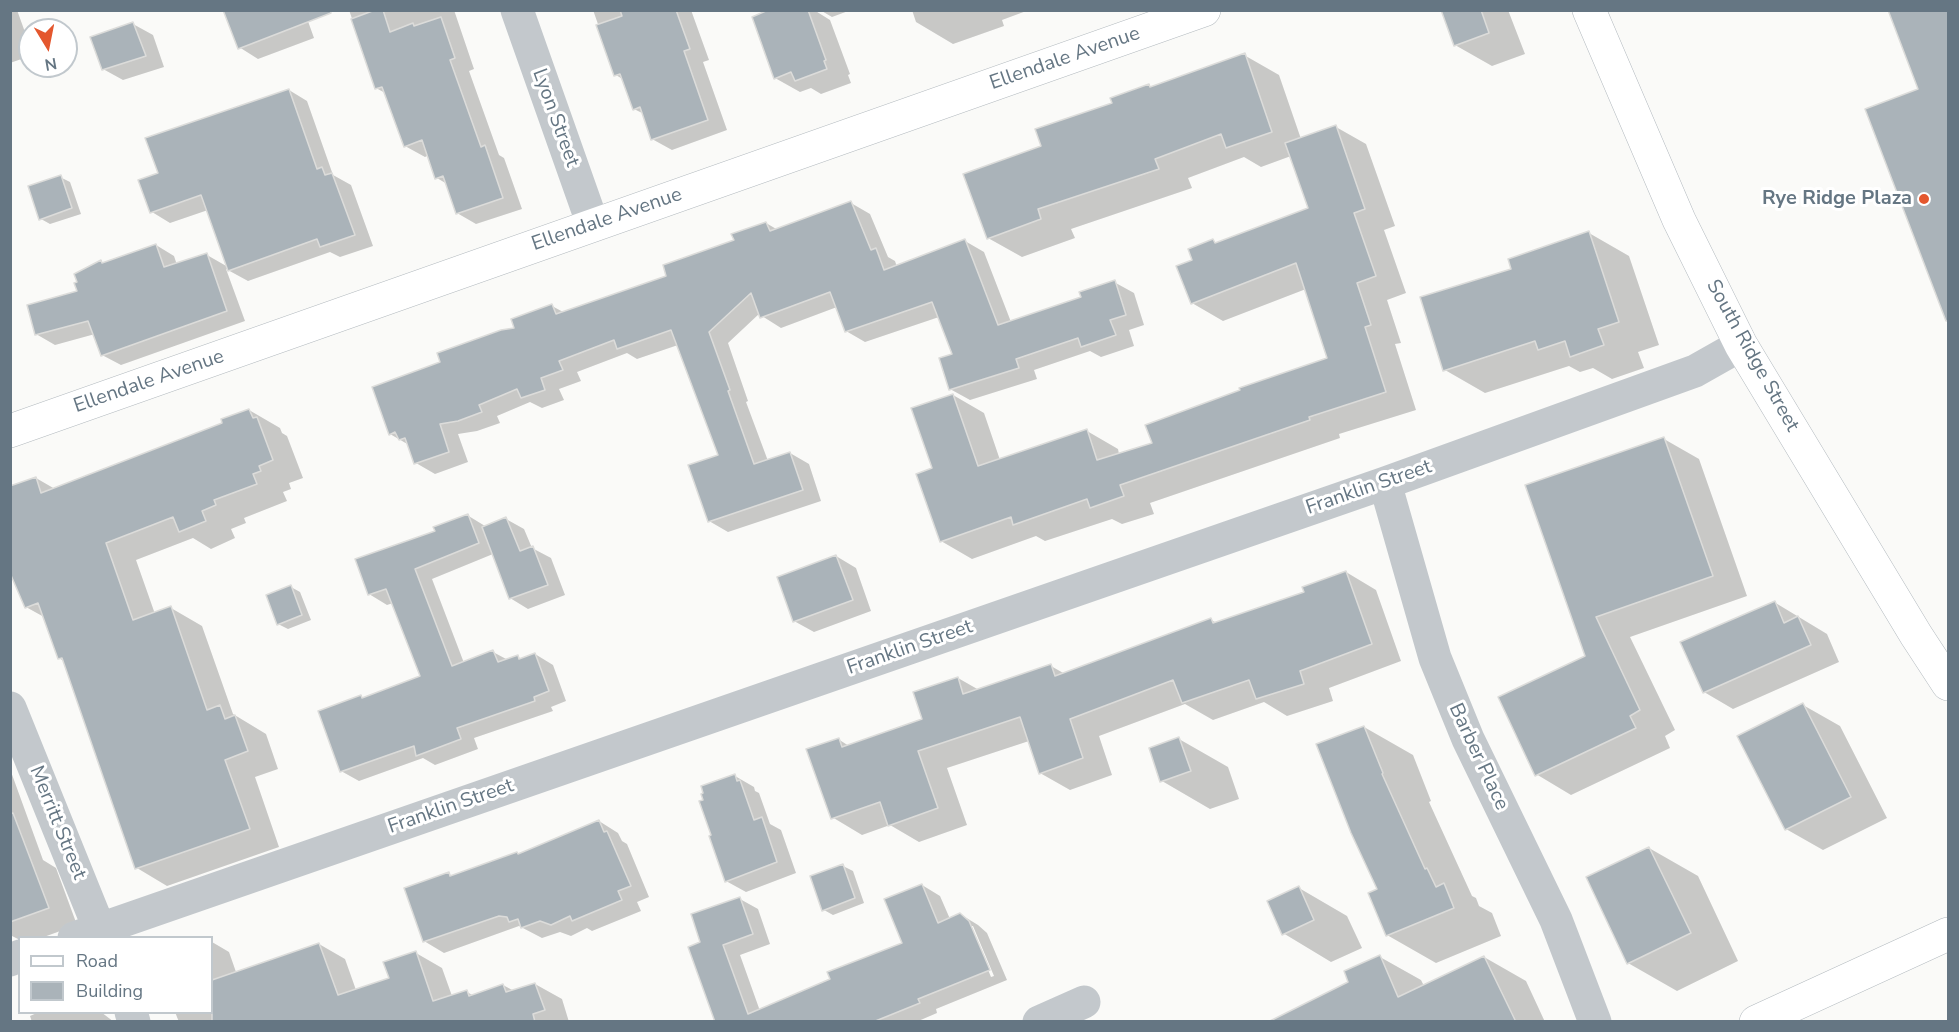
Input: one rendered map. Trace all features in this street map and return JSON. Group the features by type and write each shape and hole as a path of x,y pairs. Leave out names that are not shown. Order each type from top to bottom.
{"street":[{"name":"Lyon Street","path":"517,10 593,225"},
{"name":"Ellendale Avenue","path":"10,431 1204,10"},
{"name":"South Ridge Street","path":"1589,10 1679,219 1741,345 1916,636 1948,684"},
{"name":"Franklin Street","path":"92,935 1385,483 1695,371 1741,345"},
{"name":"Barber Place","path":"1385,483 1435,658 1468,739 1556,920 1595,1022"},
{"name":"Merritt Street","path":"10,708 92,935"},
{"path":"1755,1022 1948,934"},
{"path":"1039,1022 1084,1002"}],"building":[{"path":"223,10 330,10 331,13 238,49"},
{"path":"375,10 383,10 390,32 413,23 414,26 441,17 455,58 450,60 481,147 485,145 503,198 456,214 443,176 435,179 422,140 404,147 382,87 375,89 351,19"},
{"path":"620,10 676,10 690,49 684,51 708,120 651,140 640,107 633,110 620,74 614,76 596,25 622,16"},
{"path":"768,10 808,10 826,60 824,61 827,69 795,81 791,72 774,79 752,17"},
{"path":"1441,10 1481,10 1489,33 1454,46"},
{"name":"Rye Ridge Plaza","path":"1888,10 1948,10 1948,321 1946,321 1865,109 1918,89"},
{"path":"133,22 146,56 102,70 90,37"},
{"path":"1245,53 1272,132 1226,148 1221,134 1155,159 1159,169 1038,209 1041,219 987,239 963,174 1041,146 1035,129 1112,103 1110,98 1149,84 1150,87"},
{"path":"289,89 317,169 322,167 325,175 332,173 355,235 320,247 317,239 228,271 201,195 150,213 138,180 158,173 145,138"},
{"path":"1336,125 1365,209 1354,213 1376,276 1357,283 1371,325 1365,327 1386,392 1309,417 1310,420 1120,485 1124,496 1090,508 1087,499 1013,525 1011,517 940,542 916,474 932,468 911,408 953,394 978,466 1087,429 1097,460 1152,443 1145,425 1240,390 1239,388 1327,358 1296,263 1191,304 1176,266 1192,260 1188,249 1213,239 1215,243 1308,208 1285,143"},
{"path":"61,175 72,208 39,220 28,186"},
{"path":"851,201 871,250 876,248 884,270 965,239 998,325 1081,297 1079,292 1115,280 1126,315 1110,320 1116,335 1081,347 1078,338 1016,359 1019,368 949,390 939,358 952,354 932,302 845,332 830,292 760,318 751,293 709,332 754,464 790,452 803,490 708,522 688,465 718,455 671,330 617,349 614,340 559,361 563,370 541,378 545,390 521,398 517,389 479,405 482,412 458,421 440,424 449,452 414,464 405,438 399,440 395,432 389,435 372,387 440,362 437,353 501,330 514,328 511,319 552,304 556,314 666,276 663,265 734,240 731,234 766,222 770,231"},
{"path":"1589,231 1619,322 1598,329 1604,345 1570,357 1565,341 1538,350 1535,341 1443,371 1420,297 1511,269 1508,259"},
{"path":"156,244 164,267 207,253 227,311 101,356 88,321 35,335 27,305 77,291 74,274 101,260 102,263"},
{"path":"249,409 253,418 257,417 273,460 259,466 261,471 253,474 257,484 214,500 216,505 202,511 206,521 179,532 173,517 106,543 133,620 171,606 207,710 220,705 225,719 235,715 248,751 225,760 250,829 135,869 62,658 58,659 38,603 25,608 10,573 10,486 36,477 41,493 222,423 221,419"},
{"path":"1664,437 1713,576 1596,617 1640,710 1630,716 1636,728 1535,776 1498,697 1585,656 1525,485"},
{"path":"468,514 479,543 415,569 452,666 493,650 498,662 518,655 519,659 535,653 549,691 534,697 535,701 457,728 461,739 416,756 414,746 340,772 318,711 361,695 362,698 420,676 386,589 368,595 355,559 435,531 433,527"},
{"path":"506,517 520,551 533,546 548,585 509,599 482,527"},
{"path":"836,555 853,600 793,622 777,577"},
{"path":"1346,571 1372,644 1300,671 1304,684 1256,699 1249,680 1182,703 1173,680 1070,719 1083,758 1039,774 1020,717 918,751 938,808 888,826 880,802 831,819 806,749 839,738 842,747 922,719 913,692 958,677 963,694 1051,664 1055,676 1211,618 1213,623 1304,592 1302,587"},
{"path":"291,585 302,615 277,625 266,595"},
{"path":"1775,601 1784,623 1798,616 1811,645 1703,693 1680,642"},
{"path":"1803,703 1851,797 1785,830 1737,736"},
{"path":"1364,726 1382,774 1425,869 1427,868 1436,887 1444,883 1454,908 1386,936 1368,893 1377,889 1351,833 1316,744"},
{"path":"1179,737 1191,771 1160,782 1149,748"},
{"path":"735,774 737,781 740,780 754,820 762,817 777,862 725,882 699,801 703,800 701,786"},
{"path":"13,813 49,908 10,922 10,814"},
{"path":"599,820 604,832 607,831 631,886 618,891 622,900 572,921 570,916 551,925 540,921 521,928 518,919 509,922 507,917 499,916 423,942 404,888 449,872 450,876 517,852 518,854"},
{"path":"1649,847 1691,933 1627,964 1586,877"},
{"path":"843,864 855,898 822,911 810,876"},
{"path":"922,884 938,923 960,913 969,921 990,970 918,999 920,1003 873,1022 715,1022 688,947 700,942 691,914 740,897 753,934 723,945 748,1014 830,979 827,972 902,943 884,899"},
{"path":"1299,886 1314,920 1282,935 1267,901"},
{"path":"319,943 338,995 389,978 383,962 416,951 433,1001 467,990 469,996 503,984 506,992 535,983 545,1010 533,1014 535,1022 212,1022 213,980"},
{"path":"1380,955 1398,997 1484,956 1516,1022 1268,1022 1348,982 1344,971"}],"place":[{"name":"Rye Ridge Plaza","path":"1924,199"}]}
